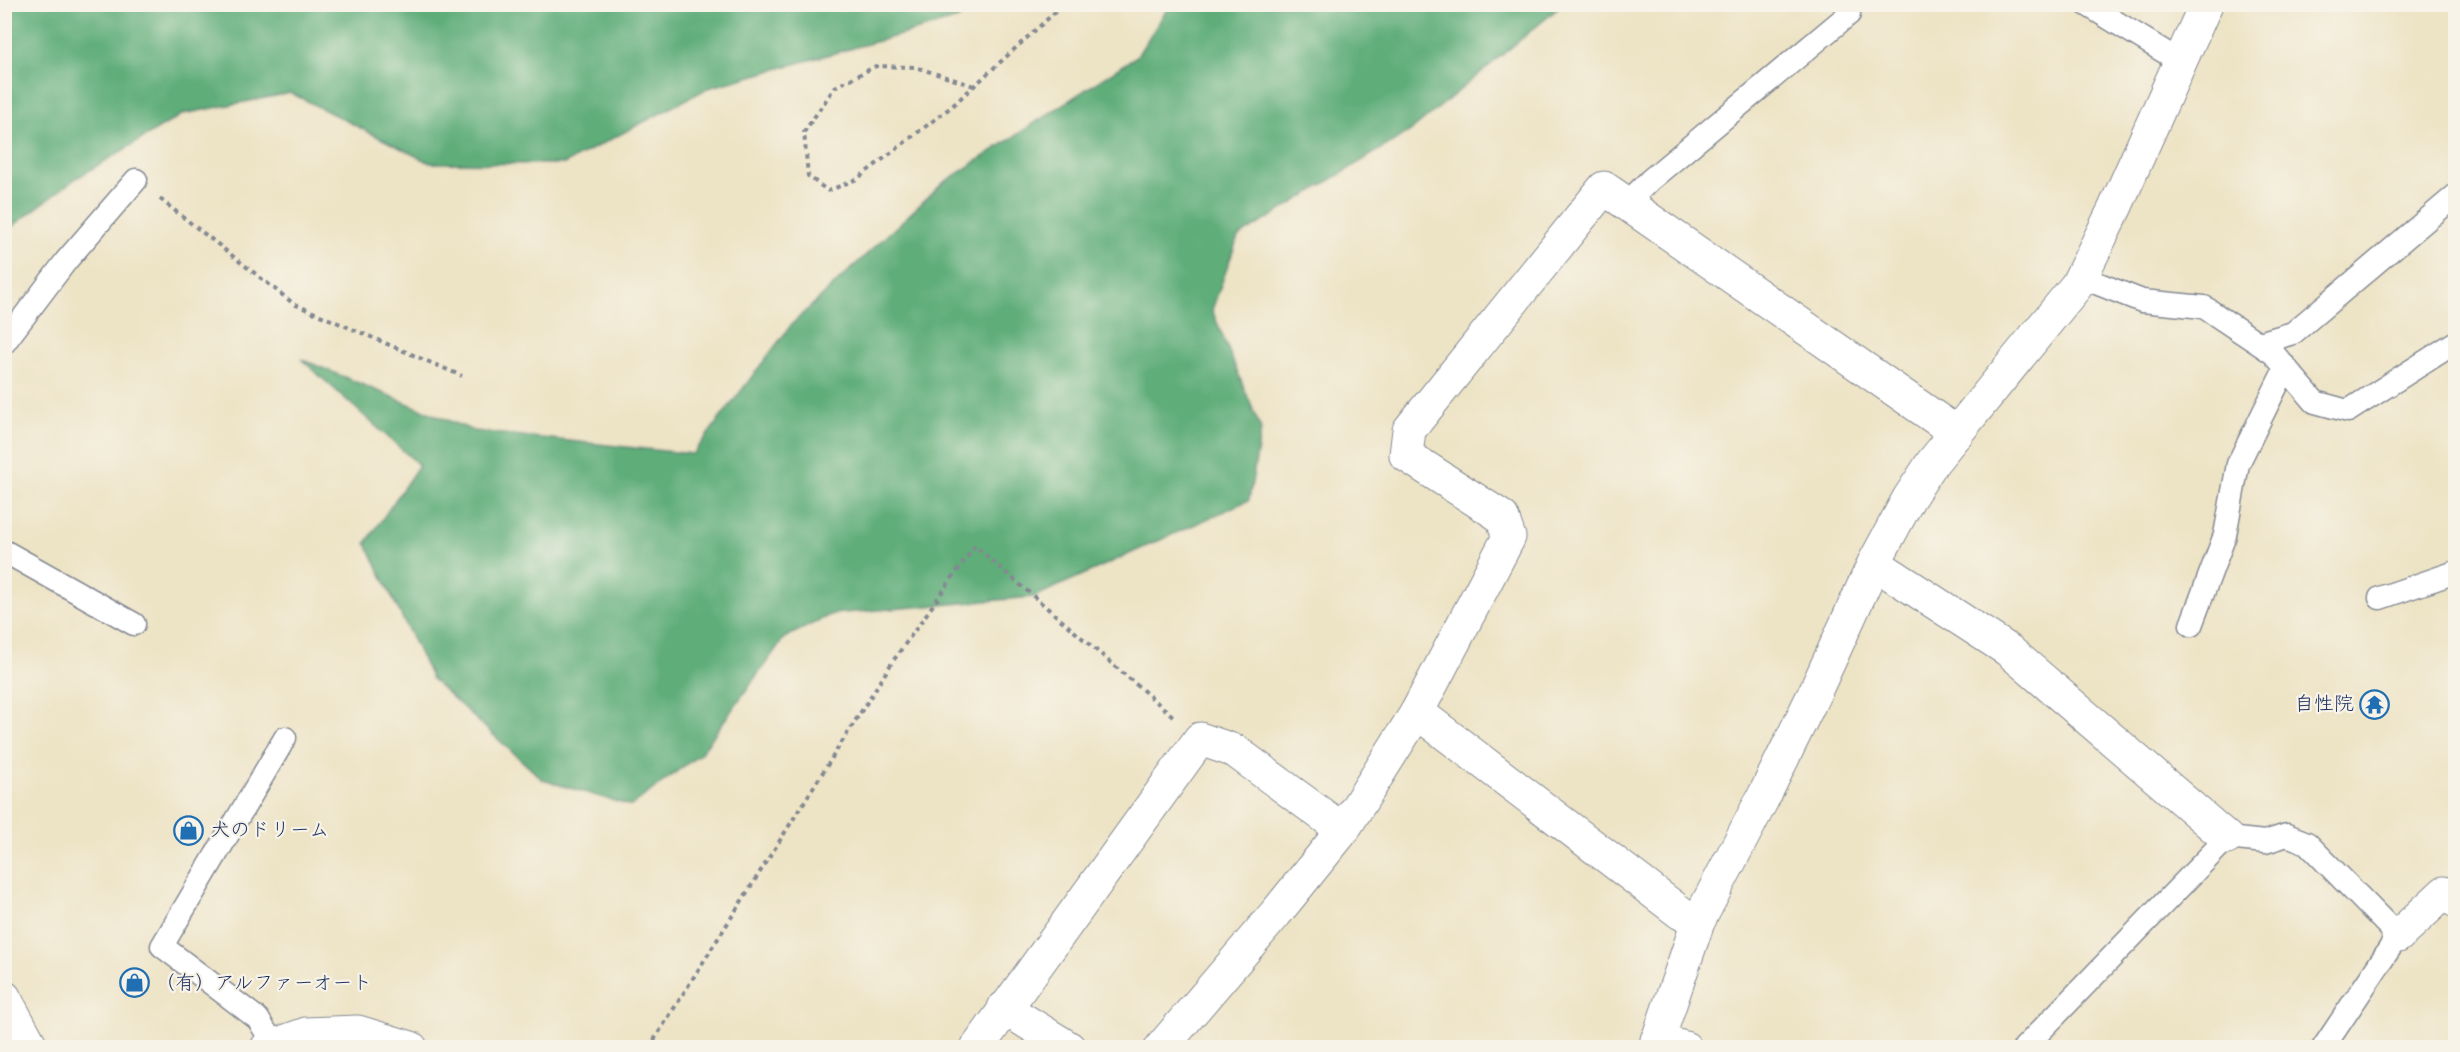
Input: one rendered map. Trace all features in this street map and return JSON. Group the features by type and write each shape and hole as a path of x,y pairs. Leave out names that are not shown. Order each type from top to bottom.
{"street":[{"path":"1666,1045 1698,922 1805,713 1874,564 1909,498 1932,463 2081,277 2115,208 2206,4"},
{"path":"1161,1047 1276,913 1343,830 1418,712 1509,537 1502,517 1406,455 1409,430 1604,188 1958,433"},
{"path":"1874,564 2008,650 2227,838"},
{"path":"1418,712 1681,913 1698,922"},
{"path":"977,1047 1200,739 1235,751 1343,830"},
{"path":"2398,936 2444,893 2456,901"},
{"path":"4,998 32,1047"},
{"path":"1004,1008 1069,1047"},
{"path":"271,1046 306,1034 358,1032 411,1047"}],"lane":[{"path":"2086,4 2181,62"},
{"path":"1626,204 1650,180 1849,14"},
{"path":"4,343 66,261 136,180"},
{"path":"2259,343 2293,333 2456,195"},
{"path":"2081,277 2142,301 2204,307 2273,353 2315,402 2348,411 2456,342"},
{"path":"2191,625 2225,535 2238,464 2286,367"},
{"path":"4,551 134,624"},
{"path":"2380,598 2456,572"},
{"path":"271,1046 258,1019 162,946 285,738"},
{"path":"2024,1047 2227,838 2265,842 2287,835 2307,843 2398,936 2323,1047"}],"path":[{"path":"974,86 915,67 876,66 835,87 804,132 808,176 828,191 857,179 951,107 1064,4"},
{"path":"136,180 294,304 462,376"},
{"path":"649,1047 893,661 975,546 1200,739"}],"green space":[{"path":"5,4 972,5 958,19 708,88 564,164 430,163 291,93 183,114 75,179 5,232"},
{"path":"1170,5 1562,5 1412,130 1238,237 1212,310 1261,429 1249,500 1034,597 832,614 784,638 700,754 631,806 543,780 432,679 366,543 419,465 301,359 474,431 693,454 792,324 943,183 1137,56"}],"place":[{"name":"自性院","path":"2375,704"},
{"name":"犬のドリーム","path":"189,830"},
{"name":"（有）アルファーオート","path":"134,983"}]}
